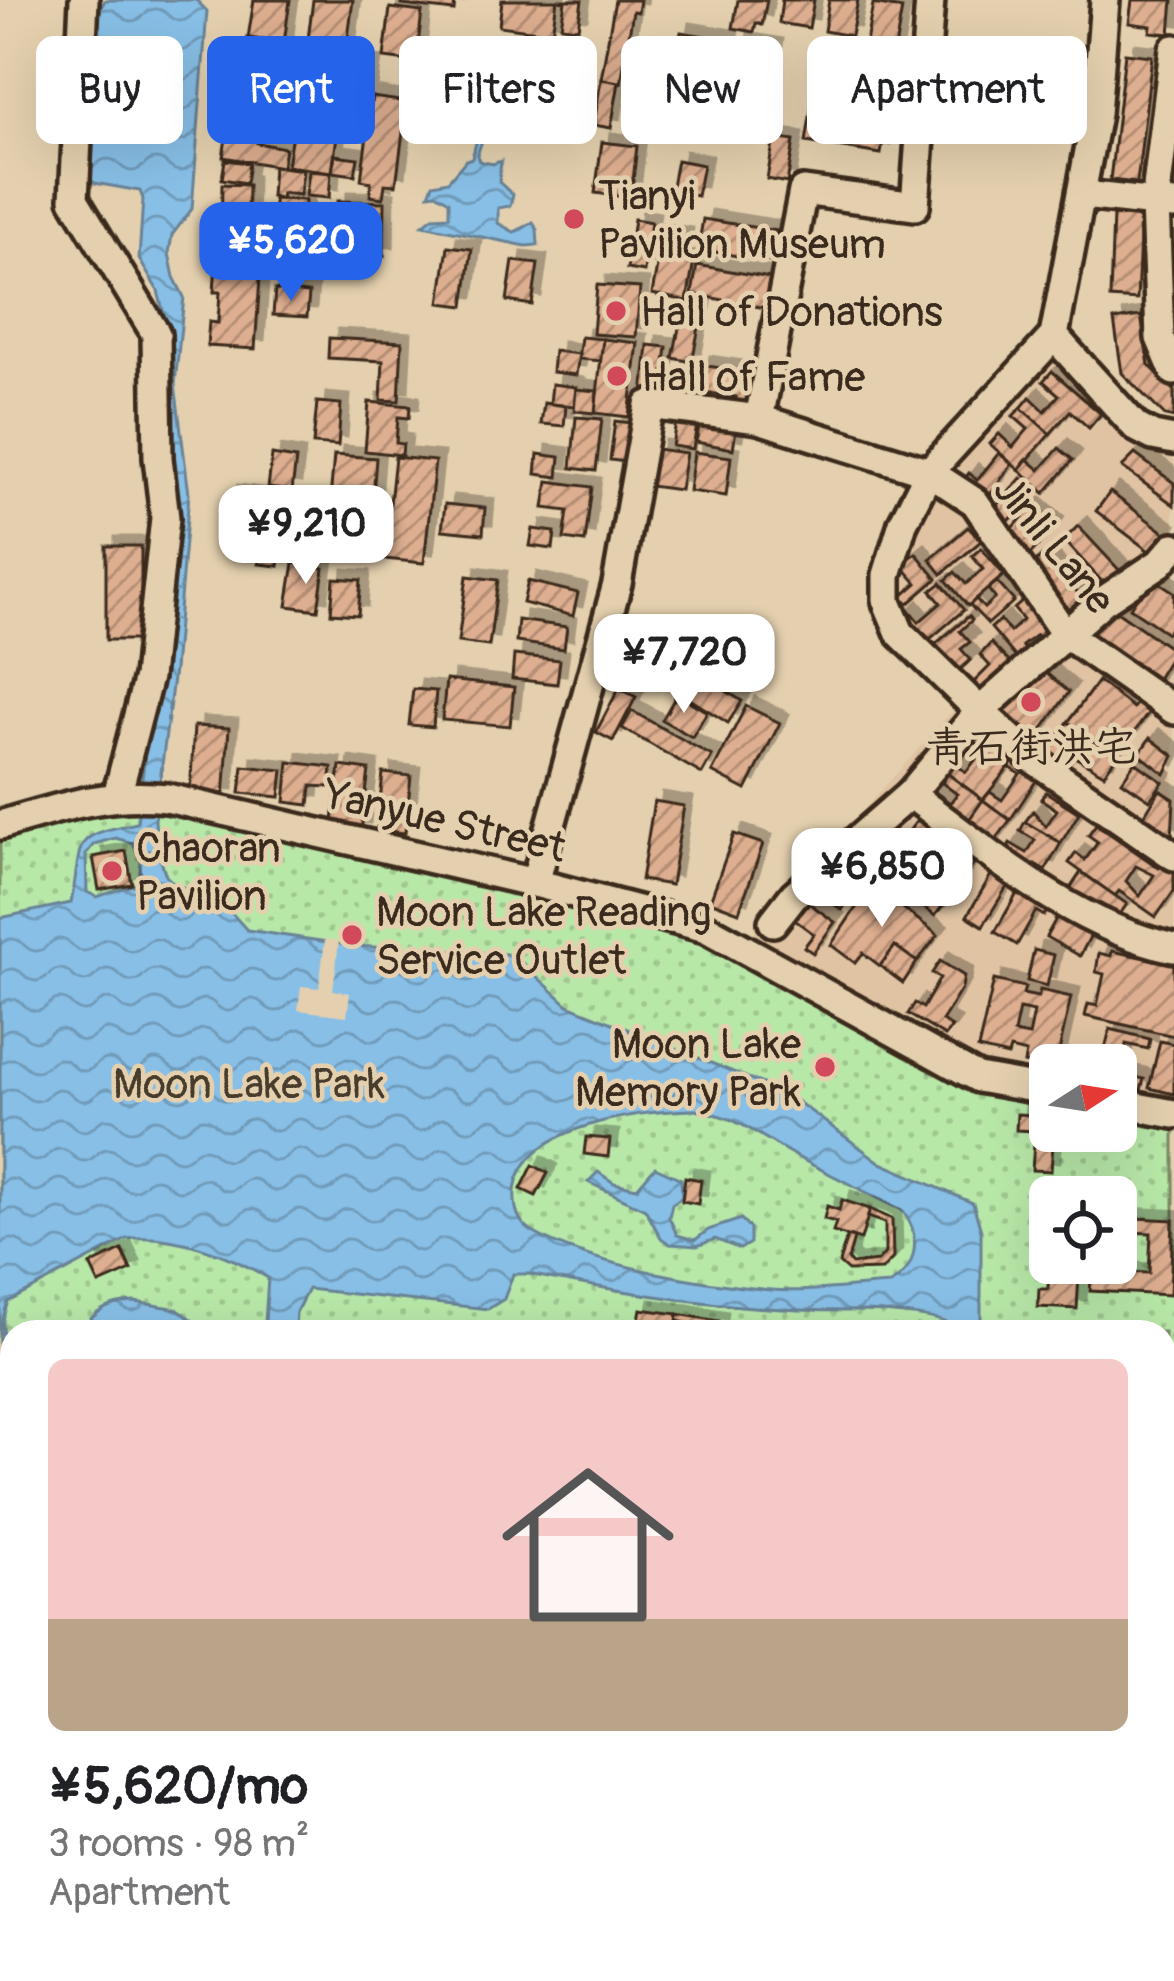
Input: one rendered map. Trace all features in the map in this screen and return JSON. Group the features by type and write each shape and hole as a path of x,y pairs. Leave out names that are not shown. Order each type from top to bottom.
{"street":[{"path":"84,0 74,199 156,334 158,458 165,518 148,677 122,795"},
{"path":"759,418 802,191 915,206 930,0"},
{"path":"1105,0 1096,114 1054,336 929,472 903,523 887,575 887,602 900,633 1033,759 1174,856"},
{"path":"1174,49 1160,338 1174,371"},
{"path":"1083,195 1165,204"},
{"path":"1054,336 1136,427 1174,440"},
{"name":"Jinli Lane","path":"535,883 617,584 650,404 759,418 929,472 975,502 1065,634 1174,710"},
{"path":"773,922 794,895 910,794 980,711 1103,601 1160,563 1174,547"},
{"path":"910,794 995,858 1061,899 1136,937 1174,948"},
{"name":"Yanyue Street","path":"0,825 66,805 122,795 167,798 535,883 706,928 978,1078 1029,1087"},
{"path":"1137,1107 1174,1114"}],"shaded area":[{"path":"1041,336 1174,449 1174,1103 1137,1097 1137,1044 1029,1044 1029,1079 970,1069 751,936 956,707 895,638 873,589 894,502"}],"green space":[{"name":"Moon Lake Park","path":"167,808 705,934 834,1005 1029,1087 1029,1152 1137,1152 1137,1113 1174,1121 1174,1320 0,1320 0,837 85,810"}],"water":[{"path":"105,0 196,0 207,11 192,209 172,235 169,253 184,297 175,384 189,494 155,820 157,849 166,876 176,885 218,898 247,930 354,946 506,954 568,1005 794,1099 881,1163 973,1203 981,1231 982,1320 732,1305 513,1274 504,1299 488,1309 308,1289 296,1320 265,1320 268,1278 200,1247 144,1238 127,1239 8,1302 0,1320 0,918 71,903 83,845 99,833 137,823 154,672 165,318 158,291 139,259 140,191 86,177 88,144 183,144 183,36 93,36 94,21","holes":["115,838 133,843 141,861 139,883 97,897 87,892 86,854 94,844","694,1110 744,1126 902,1210 912,1230 914,1250 899,1277 890,1284 801,1291 681,1278 554,1243 522,1223 516,1208 515,1191 523,1168 538,1150 587,1126 616,1118"]},
{"path":"476,144 481,144 479,161 501,161 499,182 513,195 510,206 498,208 498,223 514,232 533,223 538,245 423,225 433,217 449,216 449,201 429,194 433,184 448,181 472,158"},
{"path":"655,1167 681,1179 682,1197 672,1204 669,1217 677,1235 695,1240 708,1230 741,1219 750,1229 750,1243 740,1249 715,1239 697,1246 670,1244 661,1238 645,1209 588,1182 598,1172 614,1183 637,1188"},
{"path":"118,1304 178,1309 192,1320 90,1320"}],"pier":[{"path":"325,939 339,941 333,990 350,993 347,1016 298,1010 301,986 319,988"}],"building":[{"path":"254,0 290,0 285,36 248,36"},
{"path":"313,0 353,0 348,36 308,36"},
{"path":"403,0 455,0 454,11 402,5"},
{"path":"502,0 557,0 552,33 499,26"},
{"path":"558,0 582,0 578,28 561,26 565,1"},
{"path":"615,0 640,0 629,36 621,36 621,83 601,79"},
{"path":"738,0 767,0 762,25 756,23 754,32 733,28"},
{"path":"782,0 814,0 809,28 779,23"},
{"path":"829,0 858,0 851,36 824,31"},
{"path":"1132,0 1173,0 1170,34 1129,23"},
{"path":"873,4 902,9 897,36 867,36"},
{"path":"390,8 422,12 419,36 399,36 399,60 384,58"},
{"path":"1125,53 1152,56 1137,183 1110,180"},
{"path":"601,79 619,82 611,128 597,126"},
{"path":"375,97 399,101 401,144 396,185 385,184 383,198 370,196 371,182 361,180 366,144 375,144"},
{"path":"794,141 787,183 767,179 773,144"},
{"path":"602,142 637,146 631,198 595,193"},
{"path":"225,144 285,148 282,167 223,157"},
{"path":"290,144 336,144 332,172 287,166"},
{"path":"818,144 883,144 881,154"},
{"path":"335,155 358,158 355,175 332,172"},
{"path":"225,160 249,163 246,183 222,179"},
{"path":"677,160 703,165 697,196 671,191"},
{"path":"273,166 303,170 300,195 271,197"},
{"path":"309,171 331,173 329,198 306,196"},
{"path":"222,184 248,185 247,245 221,245"},
{"path":"274,199 305,200 303,250 272,249 278,211 274,211"},
{"path":"338,201 385,202 384,256 337,255"},
{"path":"1113,214 1141,215 1137,300 1110,298"},
{"path":"634,219 651,222 644,272 627,269"},
{"path":"703,219 777,231 771,262 698,249"},
{"path":"650,232 684,237 682,251 648,246"},
{"path":"448,246 472,249 464,306 440,303"},
{"path":"222,247 262,250 255,349 207,346 209,322 218,323 220,292 214,292"},
{"path":"659,255 694,261 687,301 652,294"},
{"path":"513,261 538,264 532,305 507,301"},
{"path":"697,265 770,278 765,308 692,294"},
{"name":"Hall of Donations","path":"597,285 640,288 636,337 593,334"},
{"path":"275,290 309,293 307,317 273,315"},
{"path":"684,303 703,307 692,362 673,358"},
{"path":"1141,316 1149,365 1174,390 1174,418 1165,416 1122,373 1114,320"},
{"path":"581,337 603,339 601,361 578,359"},
{"path":"329,338 402,342 399,401 381,400 383,361 328,358"},
{"name":"Hall of Fame","path":"603,339 638,343 629,417 595,413"},
{"path":"648,345 667,347 661,396 643,394"},
{"path":"554,351 579,354 576,375 552,372"},
{"path":"701,365 754,373 748,410 735,408 736,397 709,393 707,406 695,404"},
{"path":"1052,371 1101,414 1089,428 1070,411 1050,434 1021,408 1030,397 1045,411 1059,395 1043,381"},
{"path":"552,384 576,387 574,406 550,404"},
{"path":"576,389 597,391 595,413 574,411"},
{"path":"317,402 341,404 338,446 313,444"},
{"path":"369,402 410,406 409,418 398,417 396,443 403,444 402,455 365,451"},
{"path":"544,403 566,406 564,426 541,424"},
{"path":"1021,408 1050,434 1019,470 990,444 999,434 1013,447 1028,429 1013,416"},
{"path":"678,409 699,412 693,449 672,446"},
{"path":"576,417 602,419 596,471 571,468"},
{"path":"701,417 737,424 733,449 696,442"},
{"path":"615,421 639,424 634,463 610,460"},
{"path":"1059,448 1073,460 1045,493 1019,470 1027,459 1040,470"},
{"path":"656,449 686,453 680,490 650,486"},
{"path":"694,452 731,457 726,496 689,491"},
{"path":"999,453 1012,464 984,503 961,484 969,473 977,480"},
{"path":"538,454 560,457 558,477 536,474"},
{"path":"1135,454 1174,483 1174,505 1122,467"},
{"path":"272,455 296,459 292,491 268,488"},
{"path":"334,455 376,458 368,559 325,555"},
{"path":"395,457 435,461 424,563 384,559"},
{"path":"1021,478 1036,490 1004,527 989,515"},
{"path":"548,481 592,487 585,542 564,539 568,511 544,508"},
{"path":"1110,492 1167,534 1153,554 1096,511"},
{"path":"229,494 287,501 279,566 259,564 264,521 226,516"},
{"path":"445,504 485,508 483,534 442,530"},
{"path":"1032,506 1055,526 1025,560 1002,541"},
{"path":"1078,526 1121,572 1106,586 1064,540"},
{"path":"968,527 981,541 942,574 930,559"},
{"path":"533,529 555,532 553,549 530,546"},
{"path":"106,546 141,546 141,640 106,640"},
{"path":"981,548 1004,575 968,606 946,580 955,572 966,584 983,569 972,556"},
{"path":"916,553 937,579 908,604 901,597 917,583 901,565"},
{"path":"1045,554 1070,590 1073,587 1088,605 1065,624 1024,572"},
{"path":"294,563 324,568 318,610 287,606"},
{"path":"467,576 498,580 489,646 458,642"},
{"path":"1151,577 1174,592 1174,622 1167,633 1130,608"},
{"path":"334,578 361,580 358,615 331,613"},
{"path":"528,581 578,593 573,616 523,603"},
{"path":"997,582 1014,601 988,624 970,605 976,599 984,608 995,598 988,589"},
{"path":"941,583 964,610 923,645 900,618 909,610 919,622 941,603 931,591"},
{"path":"1023,601 1050,633 1040,640 1036,635 1022,646 1028,652 1018,660 991,628 1000,620 1010,632 1023,620 1014,609"},
{"path":"1104,602 1174,651 1152,687 1080,637"},
{"path":"969,616 972,620 960,631 970,642 961,649 971,660 956,673 933,646"},
{"path":"518,620 567,627 564,649 516,642"},
{"path":"991,643 1014,667 978,702 966,690 990,666 980,655"},
{"path":"656,647 742,701 728,723 642,669"},
{"path":"514,655 560,660 557,684 512,679"},
{"name":"青石街洪宅","path":"1039,667 1069,692 1029,748 990,713"},
{"path":"446,680 514,687 510,726 442,720"},
{"path":"1098,681 1133,708 1138,701 1150,711 1116,757 1068,722"},
{"path":"619,688 636,697 613,741 596,732"},
{"path":"413,689 436,691 433,727 409,725"},
{"path":"677,694 707,712 692,737 662,720"},
{"path":"746,706 780,723 746,790 712,772"},
{"path":"632,711 712,756 702,774 622,728"},
{"path":"1068,722 1116,757 1104,774 1073,756 1063,770 1043,756"},
{"path":"194,726 229,728 224,798 190,796"},
{"path":"980,730 1016,758 983,800 945,772 952,762 966,772 984,749 973,740"},
{"path":"1150,738 1174,756 1165,774 1139,754"},
{"path":"1016,758 1040,775 1010,820 983,800 990,792 1002,800 1020,774 1009,767"},
{"path":"289,762 332,767 330,787 311,786 309,805 285,802"},
{"path":"1135,762 1163,782 1150,800 1122,781"},
{"path":"243,766 283,770 280,797 240,793"},
{"path":"340,766 369,770 361,832 332,828"},
{"path":"383,773 411,776 405,833 377,830"},
{"path":"948,774 983,800 964,827 929,800 935,792 950,803 957,794 942,783"},
{"path":"1160,790 1174,799 1172,839 1142,819"},
{"path":"1046,792 1079,813 1061,843 1025,822 1033,811 1046,826 1057,810 1041,799"},
{"path":"983,800 1010,820 991,847 964,827"},
{"path":"654,801 684,806 671,885 641,880"},
{"path":"918,819 939,834 933,841 947,852 954,842 977,860 935,916 857,857 871,839 892,854","holes":["925,851 940,861 916,894 901,884"]},
{"path":"1025,822 1061,843 1045,871 1034,864 1031,869 1005,853 1010,843 1027,853 1035,840 1020,831"},
{"path":"1096,824 1159,868 1166,859 1174,865 1174,891 1156,917 1119,891 1115,896 1069,863 1076,853 1085,860 1098,842 1088,835","holes":["1136,866 1154,875 1140,896 1126,881"]},
{"path":"734,834 763,844 739,912 710,901"},
{"name":"Chaoran Pavilion","path":"126,851 132,884 99,890 93,857"},
{"path":"1081,872 1127,904 1120,914 1091,899 1088,903 1069,890"},
{"path":"991,875 1008,885 983,926 967,916"},
{"path":"829,876 854,893 842,910 817,892"},
{"path":"872,884 938,935 917,962 895,946 880,966 863,953 855,963 831,945"},
{"path":"1019,890 1049,907 1044,916 1036,911 1017,945 995,932"},
{"path":"799,896 835,922 813,953 804,947 814,934 792,918 783,931 777,926"},
{"path":"1057,917 1091,935 1080,956 1046,937"},
{"path":"895,946 917,962 903,983 880,966"},
{"path":"1034,950 1054,955 1047,986 1027,981"},
{"path":"1112,951 1174,964 1174,1036 1085,1016 1088,1004 1097,1006 1104,974 1096,972 1099,953 1111,956"},
{"path":"940,961 964,976 942,1021 952,1027 945,1036 908,1014 915,1003 923,1008 940,978 932,973"},
{"path":"994,980 1025,987 1023,994 1038,997 1040,990 1071,997 1061,1044 1029,1044 1029,1064 1024,1063 1026,1053 1010,1049 1008,1056 978,1049","holes":["1019,1009 1034,1012 1029,1036 1014,1033"]},
{"path":"1110,1029 1150,1039 1148,1049 1137,1044 1106,1044"},
{"path":"1160,1041 1174,1044 1174,1094 1149,1088"},
{"path":"1017,1114 1029,1115 1029,1131 1016,1130"},
{"path":"586,1137 610,1139 608,1157 584,1154"},
{"path":"1033,1152 1052,1152 1051,1171 1032,1170"},
{"path":"533,1165 548,1173 536,1196 521,1189"},
{"path":"685,1177 701,1180 698,1204 682,1201"},
{"path":"842,1200 870,1209 861,1240 833,1232 836,1222 824,1219 827,1206 839,1210"},
{"path":"870,1209 892,1219 893,1258 882,1270 848,1271 839,1263 847,1236 854,1238 848,1260 852,1264 878,1261 885,1253 885,1223 868,1217"},
{"path":"1137,1218 1173,1220 1170,1295 1090,1291 1090,1284 1137,1284 1137,1273 1149,1273 1151,1233 1137,1233"},
{"path":"122,1250 131,1270 99,1284 90,1265"},
{"path":"1048,1284 1078,1284 1077,1309 1038,1307 1039,1289 1048,1289"},
{"path":"641,1309 678,1314 677,1320 639,1319"},
{"path":"678,1314 713,1320 677,1320"}],"place":[{"name":"Tianyi Pavilion Museum","path":"574,219"},
{"name":"Hall of Donations","path":"616,311"},
{"name":"Hall of Fame","path":"617,376"},
{"name":"青石街洪宅","path":"1031,702"},
{"name":"Chaoran Pavilion","path":"112,871"},
{"name":"Moon Lake Reading Service Outlet","path":"352,935"},
{"name":"Moon Lake Memory Park","path":"825,1067"}]}
